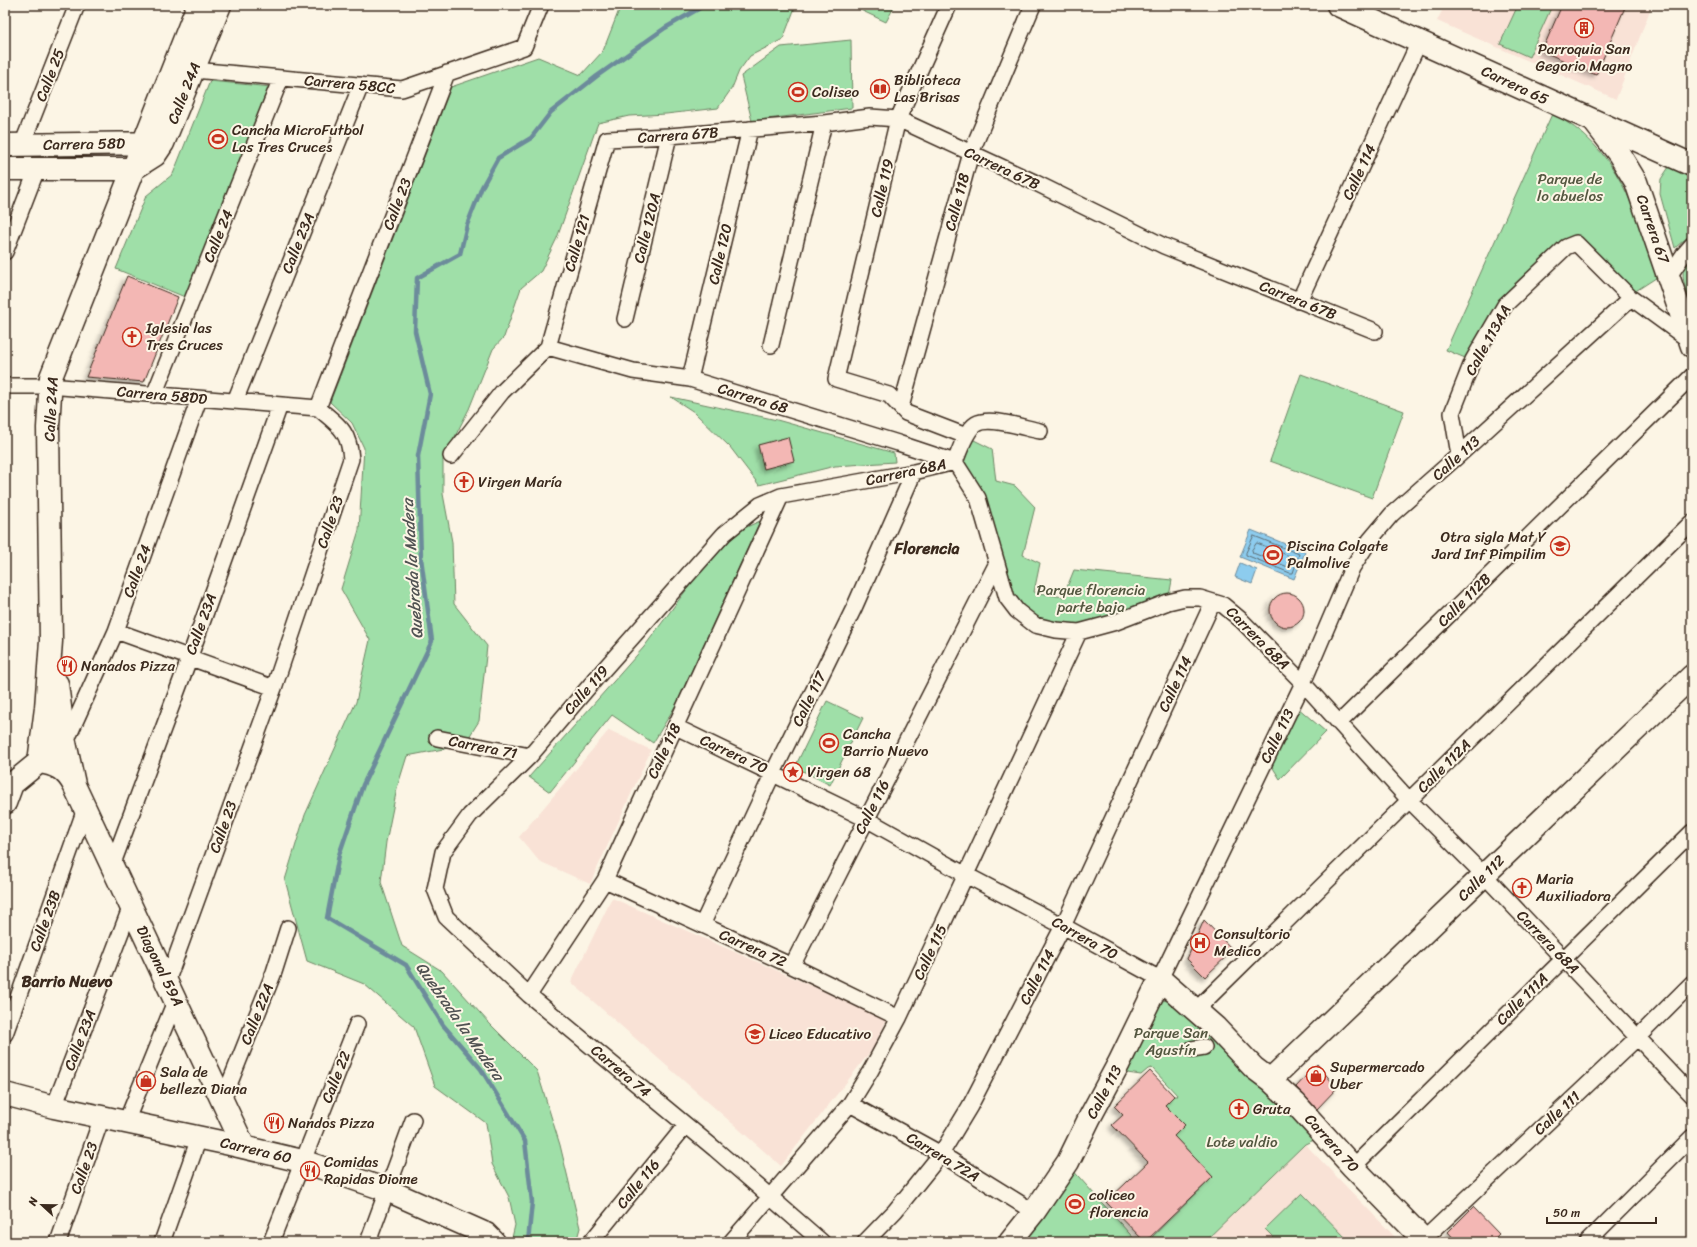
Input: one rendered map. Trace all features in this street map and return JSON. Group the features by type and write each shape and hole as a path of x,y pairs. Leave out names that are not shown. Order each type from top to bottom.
{"main road":[{"name":"Calle 24A","path":"39,762 46,708 51,641 48,428 49,386 55,364 133,169 155,155 153,143 198,5"},
{"name":"Calle 24A","path":"153,143 194,70 220,5"},
{"name":"Carrera 65","path":"1338,5 1692,165"},
{"name":"Carrera 67","path":"1594,122 1619,154 1636,182 1691,343"},
{"name":"Carrera 58D","path":"14,145 153,143"},
{"path":"1636,182 1645,162 1660,150"},
{"name":"Carrera 58D","path":"5,169 133,169"},
{"name":"Calle 24A","path":"51,641 64,738"},
{"name":"Calle 112","path":"1270,1080 1692,676"},
{"name":"Diagonal 59A","path":"64,738 74,785"},
{"path":"7,791 39,762"},
{"name":"Diagonal 59A","path":"39,762 50,763 69,775 244,1147"},
{"name":"Carrera 70","path":"1160,979 1216,1028 1254,1068 1270,1080 1295,1103 1353,1167 1424,1241"},
{"name":"Calle 113","path":"1010,1242 1034,1212 1068,1162 1160,979"},
{"name":"Carrera 60","path":"6,1096 244,1147 302,1161 387,1190 488,1239"}],"street":[{"name":"Calle 25","path":"14,145 77,5"},
{"name":"Carrera 58CC","path":"194,70 402,89 524,48 541,5"},
{"name":"Calle 119","path":"901,407 889,395 836,379 898,119 949,5"},
{"name":"Calle 118","path":"901,407 970,153 1033,5"},
{"name":"Calle 114","path":"1300,301 1419,42"},
{"name":"Calle 23","path":"126,1122 351,459 350,445 343,430 318,408 447,74"},
{"name":"Calle 24","path":"154,395 281,78"},
{"name":"Calle 23A","path":"235,401 361,85"},
{"name":"Carrera 67B","path":"607,138 669,136 824,123 870,117 898,119 1034,182 1164,246 1375,331"},
{"path":"771,345 824,123"},
{"name":"Calle 120","path":"690,379 750,129"},
{"name":"Calle 120A","path":"625,319 669,136"},
{"name":"Calle 121","path":"548,347 607,138"},
{"path":"5,252 37,169"},
{"name":"Calle 113AA","path":"1460,455 1452,413 1473,360 1505,306 1566,247 1576,243 1631,298"},
{"path":"1669,276 1692,245"},
{"path":"1631,298 1691,343"},
{"name":"Calle 113","path":"1160,979 1303,683 1352,568 1370,540 1392,514 1460,455 1631,298"},
{"path":"451,456 502,392 548,347"},
{"name":"Carrera 68","path":"548,347 632,371 690,379 898,442 955,462"},
{"name":"Calle 112B","path":"1339,723 1692,376"},
{"name":"Carrera 58DD","path":"5,386 49,386 318,408"},
{"name":"Calle 24","path":"39,762 70,733 116,631 199,399"},
{"name":"Calle 23A","path":"112,866 280,405"},
{"path":"901,407 906,413 971,430"},
{"path":"955,462 971,430 990,420 1040,431"},
{"name":"Carrera 68A","path":"760,505 781,496 914,472 955,462 978,498 1007,598 1017,611 1035,625 1056,630 1079,632 1116,622 1168,602 1185,598 1200,598 1223,604 1241,620 1303,683 1409,800 1484,875 1692,1095"},
{"name":"Calle 117","path":"702,925 773,773 854,608 914,472"},
{"name":"Calle 118","path":"529,995 605,880 781,496"},
{"name":"Calle 119","path":"434,889 443,852 470,815 530,756 598,676 724,534 760,505"},
{"name":"Calle 112A","path":"1196,1010 1692,522"},
{"name":"Calle 116","path":"792,966 997,563"},
{"name":"Calle 114","path":"865,1242 895,1211 941,1154 970,1106 1063,926 1213,602"},
{"path":"116,631 274,688"},
{"name":"Calle 115","path":"731,1242 850,1104 871,1070 899,1018 1079,632"},
{"path":"46,708 50,722 64,738"},
{"name":"Carrera 70","path":"676,727 866,818 966,875 1160,979"},
{"name":"Carrera 71","path":"437,738 530,756"},
{"name":"Calle 23B","path":"5,1034 85,809"},
{"name":"Calle 111A","path":"1353,1167 1692,832"},
{"name":"Carrera 72","path":"605,880 792,966 899,1018"},
{"name":"Carrera 74","path":"434,889 446,917 529,995 686,1125 822,1242"},
{"name":"Calle 23A","path":"54,1107 131,906"},
{"name":"Calle 22A","path":"223,1100 274,972 288,928"},
{"name":"Calle 111","path":"1424,1241 1638,1037 1692,983"},
{"name":"Calle 22","path":"271,1242 357,1024"},
{"name":"Carrera 72A","path":"850,1104 941,1154 1034,1212"},
{"name":"Calle 23","path":"58,1242 102,1117"},
{"path":"368,1242 413,1120"},
{"name":"Calle 116","path":"591,1242 686,1125"},
{"path":"162,1242 199,1138"},
{"path":"1587,1242 1692,1138"}],"shaded area":[{"path":"1445,5 1652,5 1616,99 1437,21"},
{"path":"609,730 651,750 590,884 539,861 519,837"},
{"name":"Liceo Educativo","path":"612,898 887,1019 874,1047 781,1166 571,982"},
{"path":"1305,1144 1397,1239 1394,1242 1204,1242"}],"green space":[{"path":"621,5 796,5 783,39 750,56 739,71 732,88 718,108 666,114 629,116 598,123 557,238 541,271 521,288 504,337 493,349 469,409 443,460 443,494 452,542 454,604 487,646 479,721 464,745 407,756 397,788 386,842 381,882 402,946 442,971 490,1024 537,1071 560,1145 580,1228 576,1242 511,1242 515,1225 509,1197 492,1164 486,1123 435,1086 414,1027 364,984 307,961 285,880 305,815 356,702 370,640 341,589 359,530 364,448 352,423 330,402 451,87 538,57 581,75 603,51"},
{"path":"850,5 895,5 886,22"},
{"path":"1518,5 1545,5 1551,8 1529,57 1500,44"},
{"name":"Coliseo","path":"851,40 852,108 752,121 741,76 781,47"},
{"path":"210,81 271,87 185,297 116,269 146,196 173,174"},
{"name":"Parque de lo abuelos","path":"1552,114 1574,127 1593,143 1608,162 1632,205 1659,276 1631,294 1573,235 1501,303 1470,360 1446,350"},
{"path":"1669,167 1692,177 1692,233 1675,248 1660,194 1661,179"},
{"path":"1692,253 1692,306 1683,279 1683,273 1687,260"},
{"path":"1301,374 1404,411 1372,498 1270,461"},
{"path":"671,397 777,420 894,453 895,462 835,466 759,485 730,447 694,412"},
{"name":"Parque florencia parte baja","path":"966,436 992,449 996,481 1015,486 1035,507 1023,555 1040,563 1034,592 1063,597 1074,570 1172,580 1168,602 1076,626 1044,622 1019,605 955,462"},
{"path":"760,521 677,703 653,743 612,715 550,792 529,777 644,647 698,574 740,530"},
{"name":"Cancha Barrio Nuevo","path":"827,701 863,718 830,785 795,767"},
{"path":"1297,707 1326,732 1280,779 1268,760"},
{"name":"Lote valdio","path":"1172,1000 1192,1018 1246,1076 1249,1073 1314,1140 1305,1144 1204,1242 1147,1242 1213,1177 1174,1136 1165,1105 1174,1096 1178,1096 1152,1068 1148,1069 1141,1075 1120,1072 1158,1001"},
{"name":"coliceo florencia","path":"1070,1167 1137,1242 1024,1241"},
{"path":"1302,1193 1348,1240 1346,1242 1278,1242 1265,1229"}],"water":[{"name":"Piscina Colgate Palmolive","path":"1251,530 1305,552 1294,579 1240,557"},
{"path":"1240,563 1257,570 1252,584 1235,577"}],"building":[{"name":"Parroquia San Gegorio Magno","path":"1562,5 1626,5 1596,75 1542,51"},
{"name":"Iglesia las Tres Cruces","path":"127,276 178,297 144,382 86,377"},
{"path":"788,437 794,461 764,469 758,445"},
{"path":"1284,593 1290,593 1294,594 1301,600 1304,610 1303,617 1297,624 1290,627 1284,627 1280,626 1273,620 1270,613 1270,607 1271,603 1277,596"},
{"path":"1204,920 1233,950 1205,977 1187,959"},
{"name":"Supermercado Uber","path":"1317,1064 1337,1088 1317,1109 1296,1087"},
{"path":"1150,1071 1174,1096 1165,1105 1185,1125 1174,1136 1213,1177 1145,1242 1106,1202 1148,1162 1112,1125 1123,1115 1114,1106"},
{"path":"1473,1207 1499,1234 1491,1242 1457,1242 1448,1232"}],"waterway":[{"name":"Quebrada la Madera","path":"528,1242 532,1202 525,1141 481,1069 443,1025 406,965 327,918 339,855 363,785 432,641 421,558 418,456 430,394 415,331 417,278 460,254 467,225 482,187 498,158 531,138 551,112 597,76 665,28 705,5"}],"place":[{"name":"Parroquia San Gegorio Magno","path":"1584,28"},
{"name":"Biblioteca Las Brisas","path":"880,89"},
{"name":"Coliseo","path":"798,92"},
{"name":"Cancha MicroFutbol Las Tres Cruces","path":"218,139"},
{"name":"Iglesia las Tres Cruces","path":"132,337"},
{"name":"Virgen María","path":"464,482"},
{"name":"Otra sigla Mat Y Jard Inf Pimpilim","path":"1560,546"},
{"name":"Piscina Colgate Palmolive","path":"1273,555"},
{"name":"Nanados Pizza","path":"67,666"},
{"name":"Cancha Barrio Nuevo","path":"829,743"},
{"name":"Virgen 68","path":"793,772"},
{"name":"Maria Auxiliadora","path":"1522,888"},
{"name":"Consultorio Medico","path":"1200,943"},
{"name":"Liceo Educativo","path":"755,1034"},
{"name":"Supermercado Uber","path":"1316,1076"},
{"name":"Sala de belleza Diana","path":"146,1081"},
{"name":"Gruta","path":"1239,1109"},
{"name":"Nandos Pizza","path":"274,1123"},
{"name":"Comidas Rapidas Diome","path":"310,1171"},
{"name":"coliceo florencia","path":"1075,1204"}],"district":[{"name":"Florencia","path":"927,548"},
{"name":"Barrio Nuevo","path":"67,981"}],"park label":[{"name":"Parque San Agustín","path":"1171,1042"}]}
